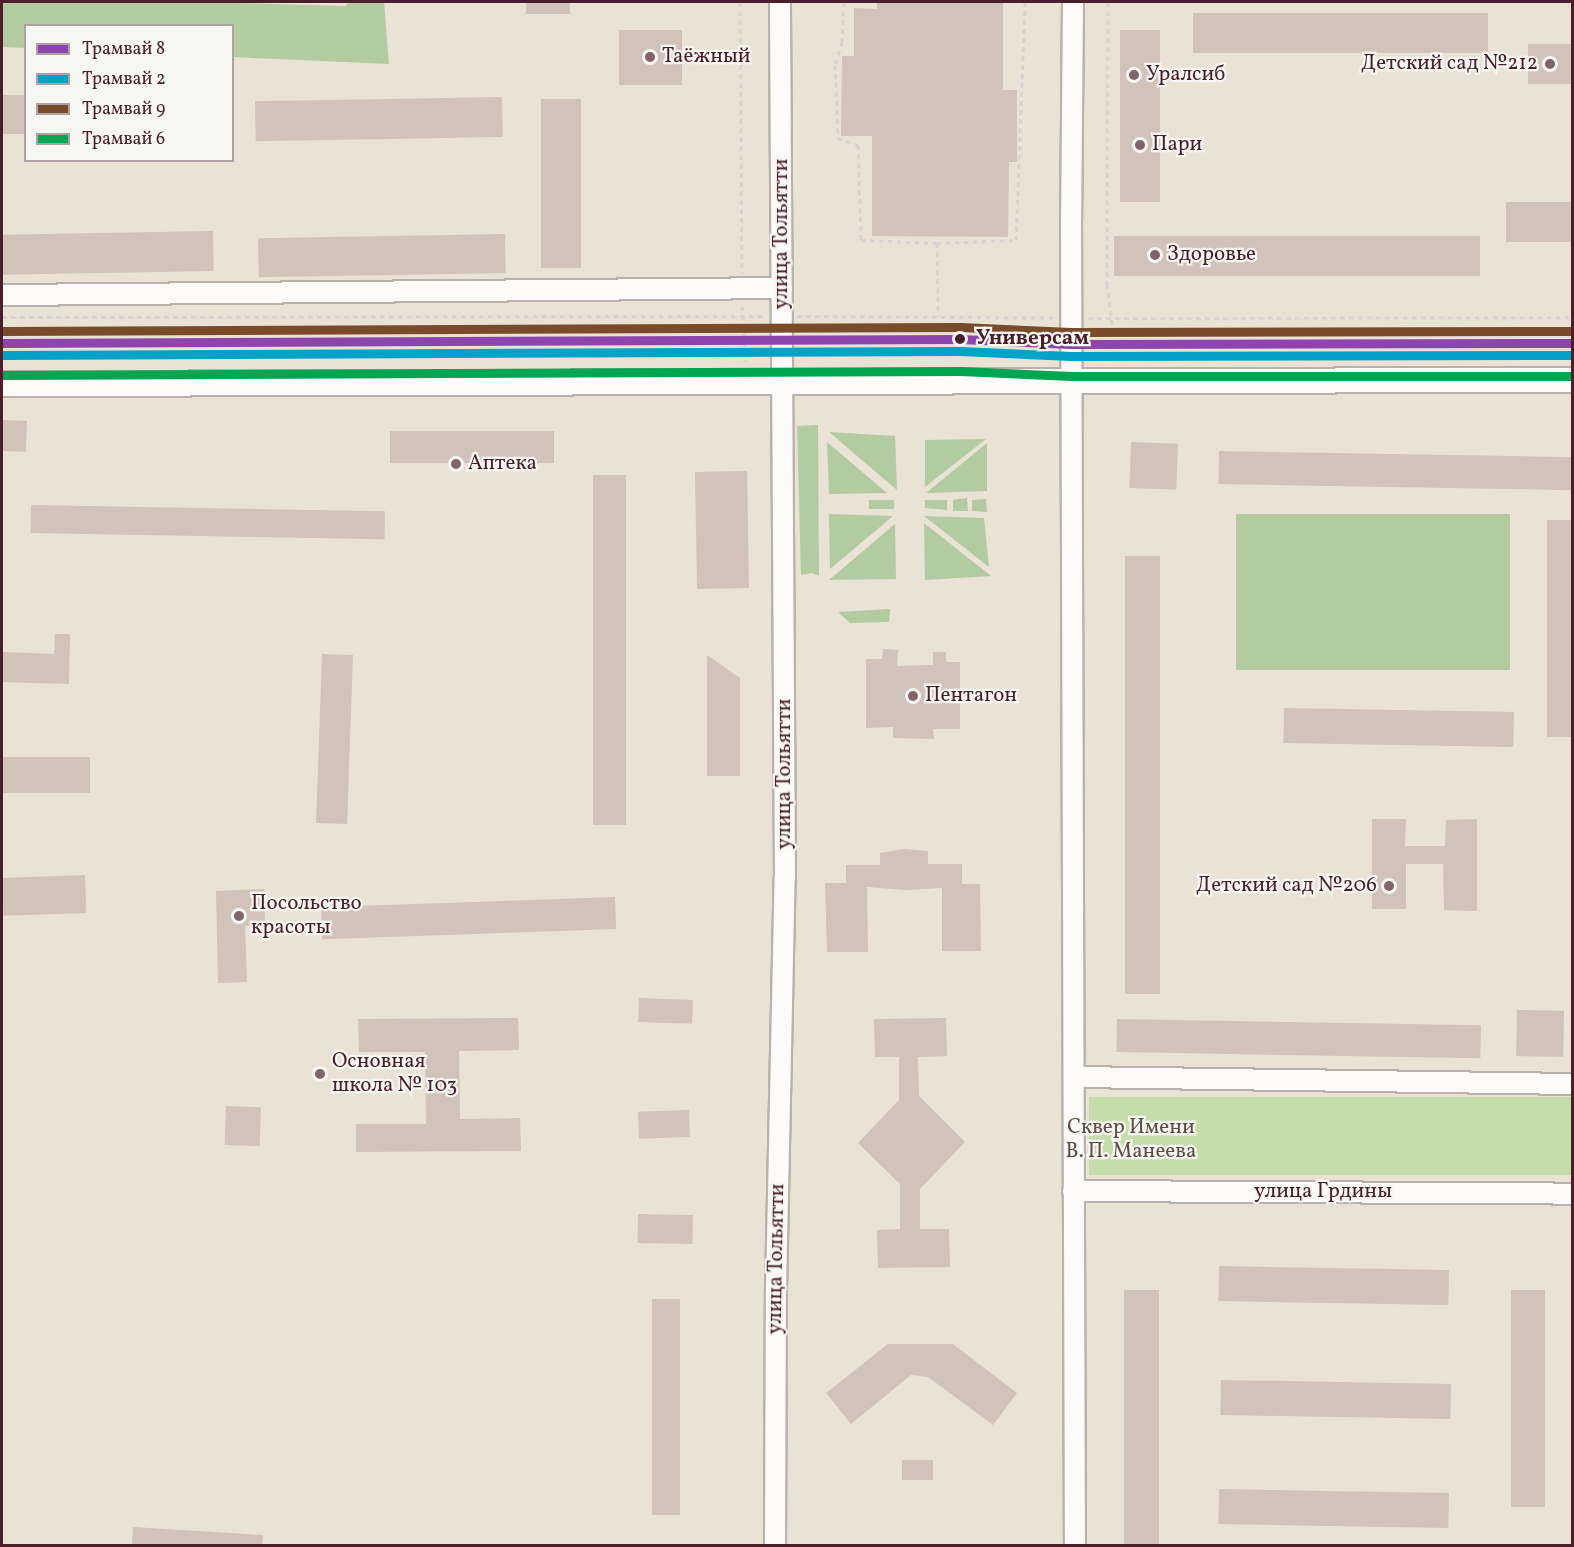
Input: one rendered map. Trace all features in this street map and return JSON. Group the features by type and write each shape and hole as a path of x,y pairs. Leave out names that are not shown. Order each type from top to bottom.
{"main road":[{"path":"2,384 1572,380"}],"street":[{"name":"улица Тольятти","path":"776,1545 776,1278 785,877 780,2"},
{"path":"1073,2 1071,318 1075,1545"},
{"path":"2,295 782,288"},
{"path":"1074,1077 1572,1084"},
{"name":"улица Грдины","path":"1073,1191 1572,1194"}],"path":[{"path":"740,2 742,316 748,383"},
{"path":"844,2 842,42 835,65 838,138 858,145 861,240 937,243 1016,240 1025,2"},
{"path":"1108,2 1107,284 1113,332"},
{"path":"937,243 938,317"},
{"path":"2,317 1572,317"}],"green space":[{"path":"2,2 205,2 345,6 350,2 384,2 389,64 234,57 234,24 24,24 24,48 2,47"},
{"path":"818,425 819,576 812,573 801,575 797,426"},
{"path":"829,432 895,436 897,490"},
{"path":"986,439 925,487 925,440"},
{"path":"827,442 887,493 829,494"},
{"path":"987,443 987,491 926,493"},
{"path":"967,498 968,511 953,511 953,500"},
{"path":"986,499 987,512 972,511 972,500"},
{"path":"869,500 894,500 894,509 869,509"},
{"path":"925,500 947,500 947,510 925,508"},
{"path":"829,514 893,516 830,569"},
{"path":"1236,514 1510,514 1510,670 1236,670"},
{"path":"924,516 984,518 989,567"},
{"path":"924,523 991,576 925,580"},
{"path":"895,524 896,579 829,580"},
{"path":"890,609 889,622 850,623 838,612"},
{"name":"Сквер Имени В. П. Манеева","path":"1089,1097 1572,1097 1572,1175 1089,1175"}],"building":[{"path":"526,2 570,2 570,14 526,14"},
{"path":"877,2 1003,3 1003,90 1017,90 1017,162 1009,162 1008,237 872,236 872,136 841,136 842,56 854,56 854,8 877,9"},
{"path":"1193,13 1488,13 1488,53 1193,53"},
{"name":"Таёжный","path":"619,30 682,30 682,85 619,85"},
{"path":"1120,30 1160,30 1160,202 1120,202"},
{"name":"Детский сад №212","path":"1528,44 1572,44 1572,84 1528,84"},
{"path":"2,95 24,95 24,134 2,134"},
{"path":"502,97 503,137 256,141 255,101"},
{"path":"541,99 581,99 581,268 541,268"},
{"path":"1506,202 1572,202 1572,242 1506,242"},
{"path":"213,231 214,271 3,275 2,235"},
{"path":"505,234 506,273 259,277 258,238"},
{"path":"1114,236 1480,236 1480,276 1114,276"},
{"path":"2,420 27,421 26,452 2,451"},
{"path":"390,431 554,431 554,463 390,463"},
{"path":"1131,442 1178,444 1176,490 1129,488"},
{"path":"1219,451 1572,457 1571,490 1218,484"},
{"path":"747,471 749,588 697,589 695,472"},
{"path":"593,475 626,475 626,825 593,825"},
{"path":"31,505 385,511 384,539 31,533"},
{"path":"1547,520 1572,520 1572,737 1547,737"},
{"path":"1125,556 1160,556 1160,994 1125,994"},
{"path":"55,634 70,634 69,684 2,682 2,652 54,654"},
{"name":"Пентагон","path":"883,649 898,650 897,666 933,665 933,652 946,652 946,662 960,662 960,729 933,729 934,739 893,738 893,727 866,728 866,659 882,659"},
{"path":"322,654 353,655 347,824 316,823"},
{"path":"707,655 740,678 740,776 707,776"},
{"path":"1284,708 1514,712 1513,747 1283,743"},
{"path":"2,757 90,757 90,793 2,793"},
{"name":"Детский сад №206","path":"1372,819 1406,819 1405,846 1445,846 1446,820 1477,819 1477,911 1444,910 1443,864 1406,864 1406,909 1372,909"},
{"path":"904,849 928,851 928,864 962,864 962,884 980,884 981,951 942,951 942,888 905,890 867,887 868,952 827,952 825,883 846,883 846,865 880,865 880,853"},
{"path":"85,875 86,913 3,916 2,878"},
{"path":"264,889 265,925 245,926 247,982 218,983 216,891"},
{"path":"615,897 616,929 322,939 321,907"},
{"path":"639,998 693,1000 692,1024 638,1022"},
{"path":"1517,1010 1564,1011 1563,1057 1516,1056"},
{"path":"518,1018 519,1050 459,1051 460,1119 520,1118 521,1151 356,1152 356,1124 426,1124 425,1052 359,1052 358,1019"},
{"path":"946,1018 947,1056 918,1057 919,1096 965,1142 920,1189 920,1229 949,1229 950,1267 878,1268 877,1230 900,1229 900,1184 858,1143 899,1100 899,1057 875,1057 874,1019"},
{"path":"1117,1019 1481,1025 1480,1058 1116,1052"},
{"path":"226,1106 261,1107 260,1146 225,1145"},
{"path":"689,1110 690,1137 639,1139 638,1112"},
{"path":"638,1214 693,1215 692,1244 637,1243"},
{"path":"1219,1266 1449,1270 1448,1305 1218,1301"},
{"path":"1124,1290 1159,1290 1159,1545 1124,1545"},
{"path":"1511,1290 1545,1290 1545,1507 1511,1507"},
{"path":"652,1299 680,1299 680,1515 652,1515"},
{"path":"888,1344 953,1344 1017,1393 993,1425 928,1377 911,1375 851,1424 826,1393"},
{"path":"1221,1380 1451,1384 1450,1419 1220,1415"},
{"path":"902,1460 933,1460 933,1480 902,1480"},
{"path":"1219,1489 1449,1493 1448,1528 1218,1524"},
{"path":"133,1527 263,1535 262,1545 132,1545"}],"tram line":[{"name":"9","path":"2,331 960,327 1071,332 1572,331"},
{"name":"8","path":"2,343 960,339 1071,344 1572,343"},
{"name":"2","path":"2,355 960,351 1071,356 1572,355"},
{"name":"6","path":"2,375 960,371 1072,376 1572,376"}],"place":[{"name":"Таёжный","path":"650,57"},
{"name":"Детский сад №212","path":"1550,64"},
{"name":"Уралсиб","path":"1134,75"},
{"name":"Пари","path":"1140,145"},
{"name":"Здоровье","path":"1155,255"},
{"name":"Универсам","path":"960,339"},
{"name":"Аптека","path":"456,464"},
{"name":"Пентагон","path":"913,696"},
{"name":"Детский сад №206","path":"1389,886"},
{"name":"Посольство красоты","path":"239,916"},
{"name":"Основная школа № 103","path":"320,1074"}]}
